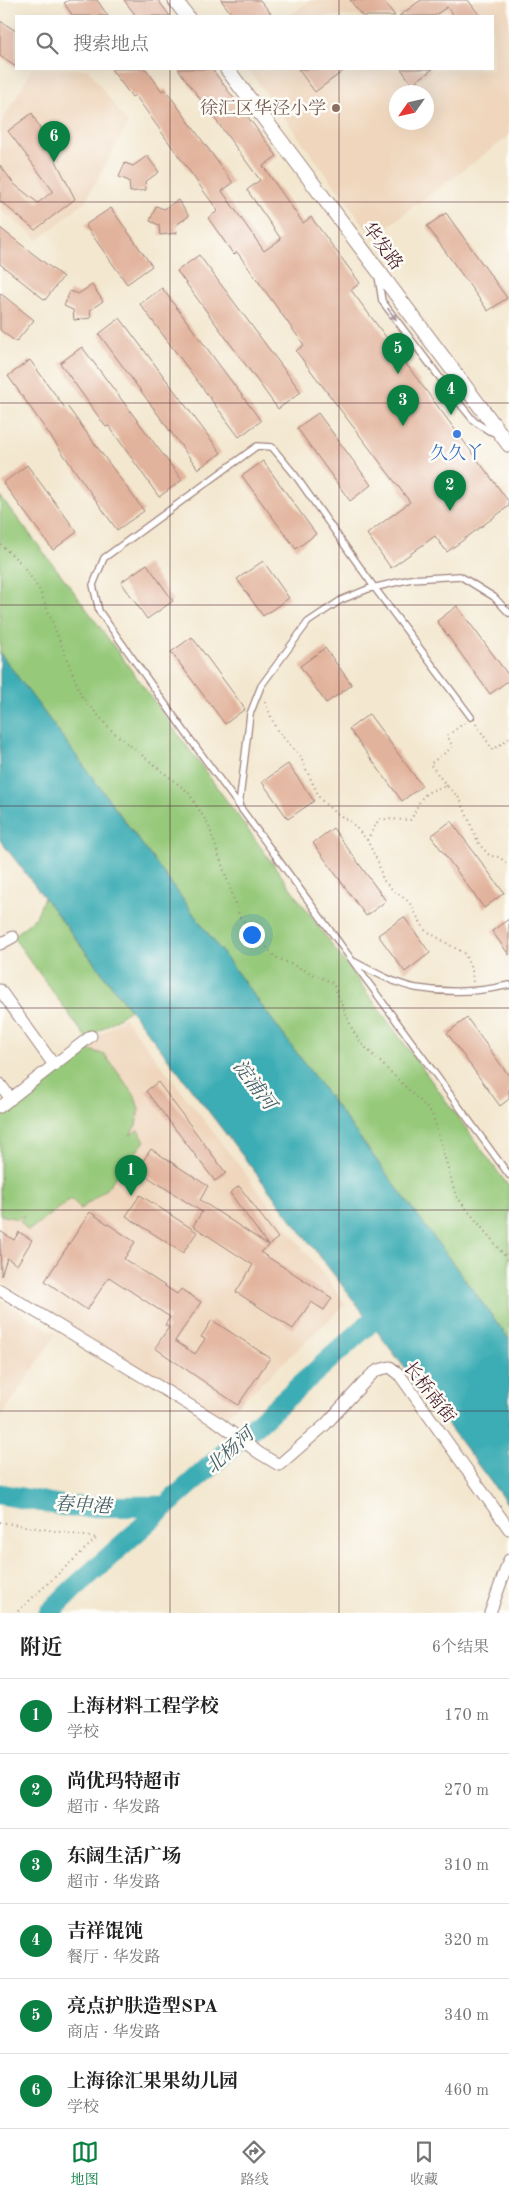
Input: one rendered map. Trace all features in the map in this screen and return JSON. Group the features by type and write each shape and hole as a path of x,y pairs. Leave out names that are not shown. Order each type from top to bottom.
{"street":[{"path":"175,0 187,15"},
{"name":"华发路","path":"228,70 506,441"},
{"path":"2,998 54,1065"},
{"path":"0,1107 91,1036"},
{"path":"0,1084 11,1099"},
{"name":"长桥南街","path":"0,1290 226,1428 259,1453 279,1465 325,1426 372,1375 378,1370 390,1367 399,1374 509,1529"},
{"path":"490,1613 509,1560"}],"lane":[{"path":"471,718 374,587 295,475 272,447 257,446 104,558 93,585 99,611 239,806 509,1174"},
{"path":"239,806 250,714 259,691 308,622 340,600 374,587 412,579 460,576 494,597 509,613"},
{"path":"354,962 385,977 415,988 458,991 493,989 509,985"}],"path":[{"path":"0,544 22,564 40,591 82,697 112,731 188,792 208,824 240,917 275,957 333,984 353,1031 362,1044 432,1113 456,1196 509,1261"},
{"path":"259,691 276,729 300,756 320,799 332,811 351,822 367,840 378,862 383,880 409,902 425,930 465,954 472,971 474,990"},
{"path":"509,738 493,750 471,718 447,736 453,747 430,764 460,799 479,844 490,856 499,857 509,866"},
{"path":"367,840 379,819 410,820 420,798 426,792 447,786"},
{"path":"0,1522 96,1538 16,1613"}],"shaded area":[{"name":"徐汇区华泾小学","path":"310,0 507,0 509,2 509,136 373,237 249,70 494,70 494,15 290,15"},
{"path":"31,70 89,70 128,124 86,200 39,240 0,209 0,125"},
{"path":"124,1017 346,1304 219,1423 0,1280 0,1111"},
{"path":"0,1299 56,1334 0,1419"}],"green space":[{"path":"0,496 69,585 509,1187 509,1339 0,653"},
{"path":"44,897 130,1010 87,1039 13,937 36,917"},
{"path":"87,1049 105,1055 135,1096 139,1110 136,1125 130,1135 138,1130 145,1141 105,1190 81,1209 71,1199 28,1231 20,1221 25,1215 17,1219 0,1215 0,1116"}],"water":[{"name":"淀浦河","path":"0,653 509,1339 509,1506 0,840"}],"building":[{"path":"69,0 97,0 107,15 72,15 64,3"},
{"path":"124,0 158,0 169,15 135,15"},
{"path":"221,0 260,0 272,15 232,15"},
{"path":"350,0 383,0 394,15 361,15"},
{"path":"421,0 468,0 479,15 453,15 447,7 435,15 400,15"},
{"path":"0,21 15,30 15,66 0,56"},
{"path":"112,70 147,70 162,91 165,89 233,183 222,191 264,251 281,239 247,190 260,180 179,70 213,70 277,156 263,166 303,223 311,217 360,283 351,290 509,502 509,506 447,552 435,536 391,568 367,534 410,502 296,351 304,345 237,252 234,255 208,218 218,211 135,95 132,97"},
{"path":"299,70 345,70 315,92"},
{"path":"402,70 432,70 412,84"},
{"path":"32,113 75,199 35,230 0,201 0,165 14,184 38,203 53,191 8,131"},
{"path":"147,156 159,172 145,182 146,190 130,192 129,181 119,177 125,163 133,166"},
{"path":"178,200 189,216 176,225 177,233 160,235 159,225 150,221 156,206 164,209"},
{"path":"111,208 152,266 127,284 85,225"},
{"path":"446,213 507,298 488,311 427,226"},
{"path":"0,228 63,277 45,300 0,264"},
{"path":"199,255 301,392 278,409 177,271"},
{"path":"92,285 103,301 90,310 91,318 74,320 73,310 64,306 70,291 78,294"},
{"path":"162,288 261,421 239,437 140,304"},
{"path":"0,293 34,320 16,342 0,330"},
{"path":"120,318 221,453 198,469 99,334"},
{"path":"82,347 182,480 159,497 109,426 106,427 60,363"},
{"path":"30,360 65,408 67,406 144,511 117,530 8,376"},
{"path":"318,413 371,485 350,501 297,428"},
{"path":"263,461 316,534 296,549 242,476"},
{"path":"27,465 77,532 53,550 3,483"},
{"path":"263,561 289,598 263,616 237,579"},
{"path":"147,564 173,601 147,619 121,582"},
{"path":"457,606 509,676 509,680 490,694 437,621"},
{"path":"192,637 245,709 225,724 171,652"},
{"path":"325,648 352,685 326,703 300,666"},
{"path":"369,714 422,786 402,801 349,729"},
{"path":"288,764 314,801 288,819 262,782"},
{"path":"451,821 504,893 484,908 431,836"},
{"path":"333,828 386,901 366,916 313,843"},
{"path":"404,917 430,953 405,972 378,935"},
{"path":"509,919 509,955 492,931"},
{"path":"467,1018 509,1076 509,1099 500,1106 447,1033"},
{"path":"158,1082 226,1173 215,1181 146,1091"},
{"path":"151,1149 208,1186 200,1200 268,1245 230,1193 239,1186 278,1238 260,1252 332,1298 324,1310 311,1302 293,1329 236,1292 253,1265 193,1226 202,1212 137,1170"},
{"path":"140,1195 197,1232 183,1253 126,1216"},
{"path":"90,1212 135,1242 124,1259 177,1294 181,1289 201,1302 175,1341 195,1354 205,1339 201,1337 212,1320 270,1358 238,1405 155,1348 169,1327 165,1325 170,1317 109,1277 87,1310 45,1281"},
{"path":"0,1231 14,1240 19,1232 32,1240 17,1265 7,1258 1,1276"}],"waterway":[{"name":"北杨河","path":"49,1613 72,1590 392,1303"},
{"name":"春申港","path":"0,1494 70,1507 166,1506"}],"place":[{"name":"徐汇区华泾小学","path":"336,108"},
{"name":"上海徐汇果果幼儿园","path":"54,162"},
{"name":"亮点护肤造型SPA","path":"398,374"},
{"name":"吉祥馄饨","path":"451,415"},
{"name":"东阔生活广场","path":"403,426"},
{"name":"久久丫","path":"457,434"},
{"name":"尚优玛特超市","path":"450,511"},
{"name":"上海材料工程学校","path":"131,1196"}]}
